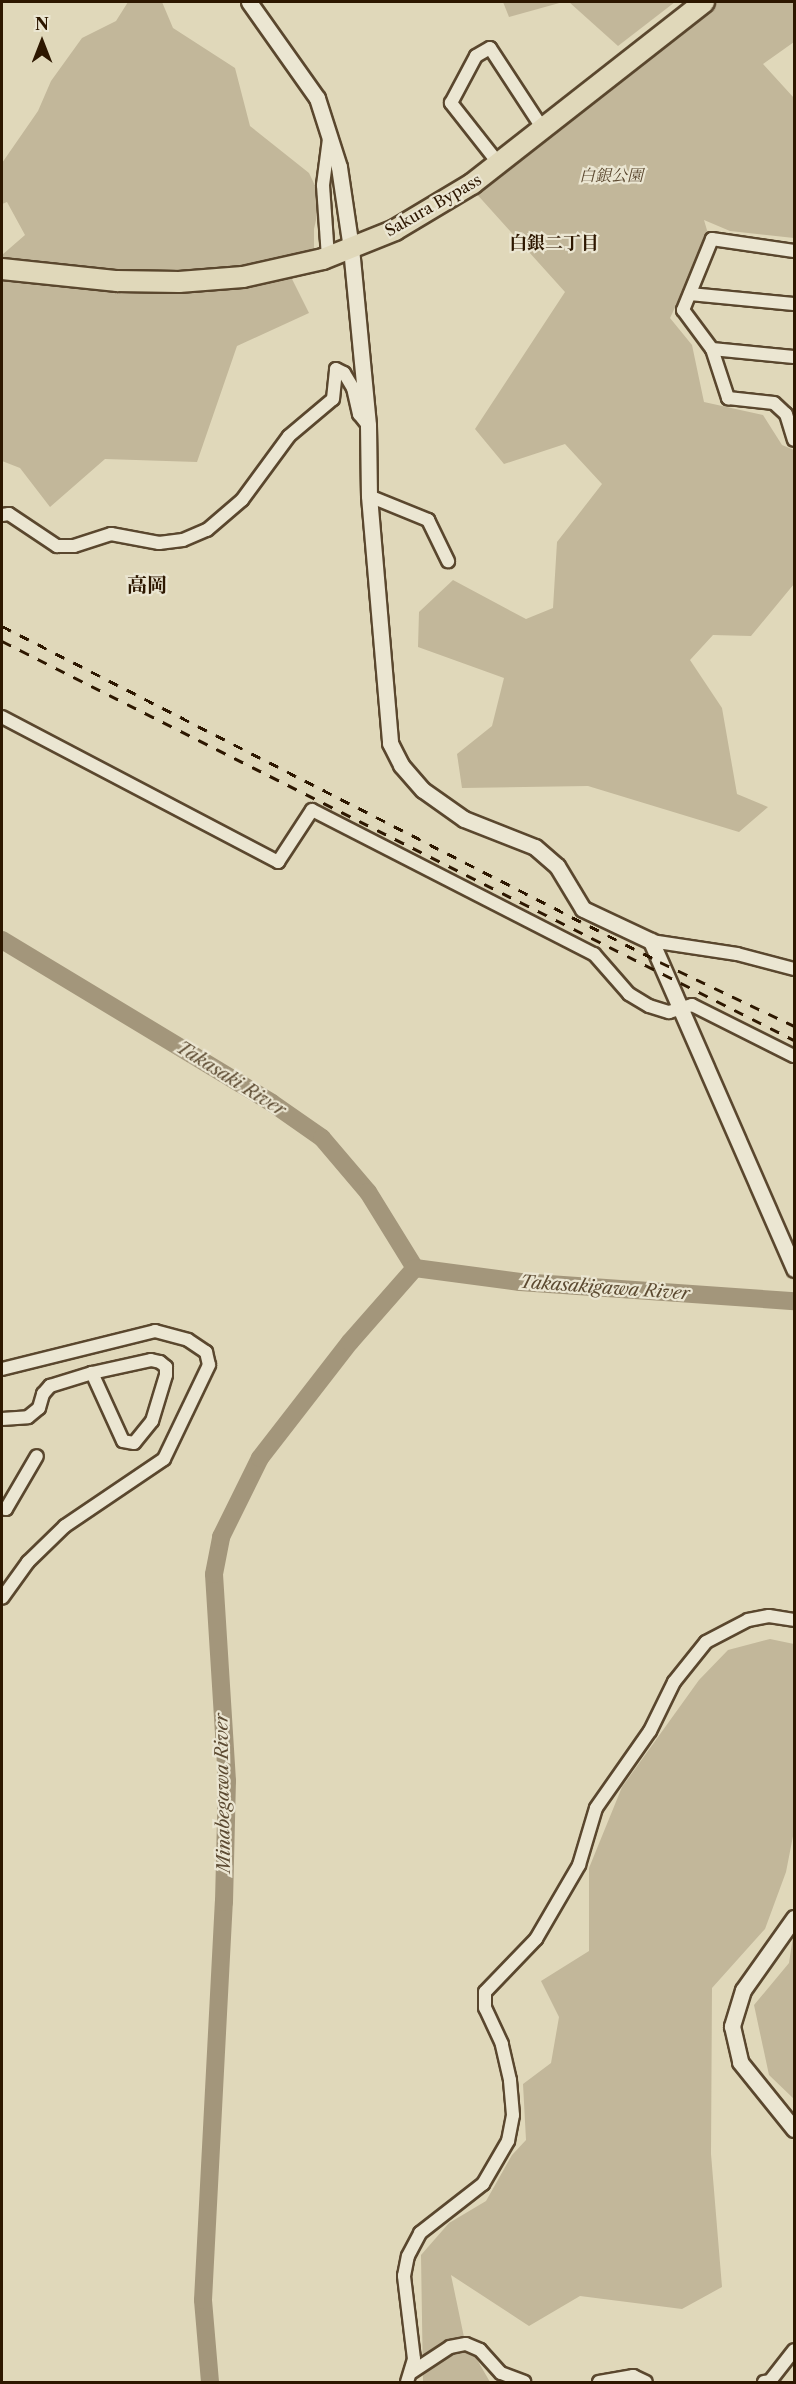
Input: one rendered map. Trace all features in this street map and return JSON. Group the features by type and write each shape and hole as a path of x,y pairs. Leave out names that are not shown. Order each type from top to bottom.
{"highway":[{"name":"Sakura Bypass","path":"2,269 117,281 179,282 243,277 328,257 395,230 499,164 704,2"}],"street":[{"path":"249,2 296,63 317,98 330,132 351,248 368,425 369,496 390,743 400,765 423,790 464,819 535,847 557,866 583,909 651,942 737,954 795,969"},
{"path":"499,164 451,103 476,56 490,48 543,129"},
{"path":"328,257 323,185 330,132"},
{"path":"795,251 712,239 683,310 712,349 728,398 774,403 790,414 795,440"},
{"path":"690,294 795,304"},
{"path":"712,349 795,357"},
{"path":"2,515 9,514 57,546 74,546 111,534 159,543 183,540 207,530 242,500 289,436 333,399 336,369 344,374 353,388 359,414 368,425"},
{"path":"369,496 428,520 448,561"},
{"path":"2,717 278,862 312,810 594,954 621,987 649,1006 669,1012 692,1005 795,1056"},
{"path":"651,942 795,1269"},
{"path":"2,1370 155,1331 188,1340 206,1352 209,1365 164,1459 65,1526 28,1562 2,1598"},
{"path":"2,1419 28,1417 39,1408 43,1394 51,1386 92,1373 151,1360 166,1367 152,1421 134,1443 123,1441 92,1373"},
{"path":"2,1508 6,1509 37,1456"},
{"path":"410,2377 404,2276 408,2256 420,2233 483,2184 508,2141 513,2115 510,2080 502,2044 485,2008 485,1992 536,1939 579,1865 596,1808 650,1731 674,1682 706,1642 748,1620 769,1616 795,1620"},
{"path":"795,1918 743,1990 732,2026 740,2062 795,2129"},
{"path":"410,2377 450,2347 466,2344 480,2350 501,2373 524,2382"},
{"path":"764,2382 770,2381 795,2350"},
{"path":"599,2382 633,2376 646,2382"}],"green space":[{"path":"128,2 162,2 173,28 235,68 250,126 309,173 321,198 314,229 314,261 292,279 309,313 237,346 197,462 105,459 50,507 20,468 2,461 2,255 25,235 7,202 2,204 2,163 38,111 51,81 82,38 116,21"},
{"path":"503,2 563,2 509,17"},
{"path":"569,2 675,2 618,46"},
{"name":"白銀公園","path":"711,2 794,2 794,42 763,64 794,98 794,238 730,231 704,220 709,237 670,318 692,345 704,402 763,415 782,445 794,450 794,584 751,636 713,635 690,660 722,708 737,794 768,807 739,832 588,786 462,788 457,754 492,726 504,678 418,647 419,612 453,580 526,619 553,608 557,542 602,484 565,444 504,464 475,429 565,292 474,191"},
{"path":"770,1639 794,1644 794,1831 786,1872 765,1929 712,1988 711,2154 722,2287 682,2309 580,2296 529,2326 451,2275 464,2337 490,2382 423,2382 421,2255 449,2223 486,2201 512,2155 526,2140 523,2084 551,2063 559,2017 541,1981 589,1951 589,1868 622,1787 699,1680 728,1650"},
{"path":"794,1930 794,2099 769,2075 754,2005 789,1963"}],"waterway":[{"name":"Takasaki River","path":"2,940 272,1103 322,1138 368,1192 415,1268 520,1282 794,1301"},
{"name":"Minabegawa River","path":"210,2382 203,2300 224,1902 227,1781 214,1574 221,1537 260,1458 350,1342 415,1268"}],"railway":[{"path":"2,626 660,962 794,1026"},
{"path":"2,641 794,1040"}],"district":[{"name":"白銀二丁目","path":"554,243"},
{"name":"高岡","path":"147,585"}],"water label":[{"name":"Takasakigawa River","path":"605,1288"}]}
